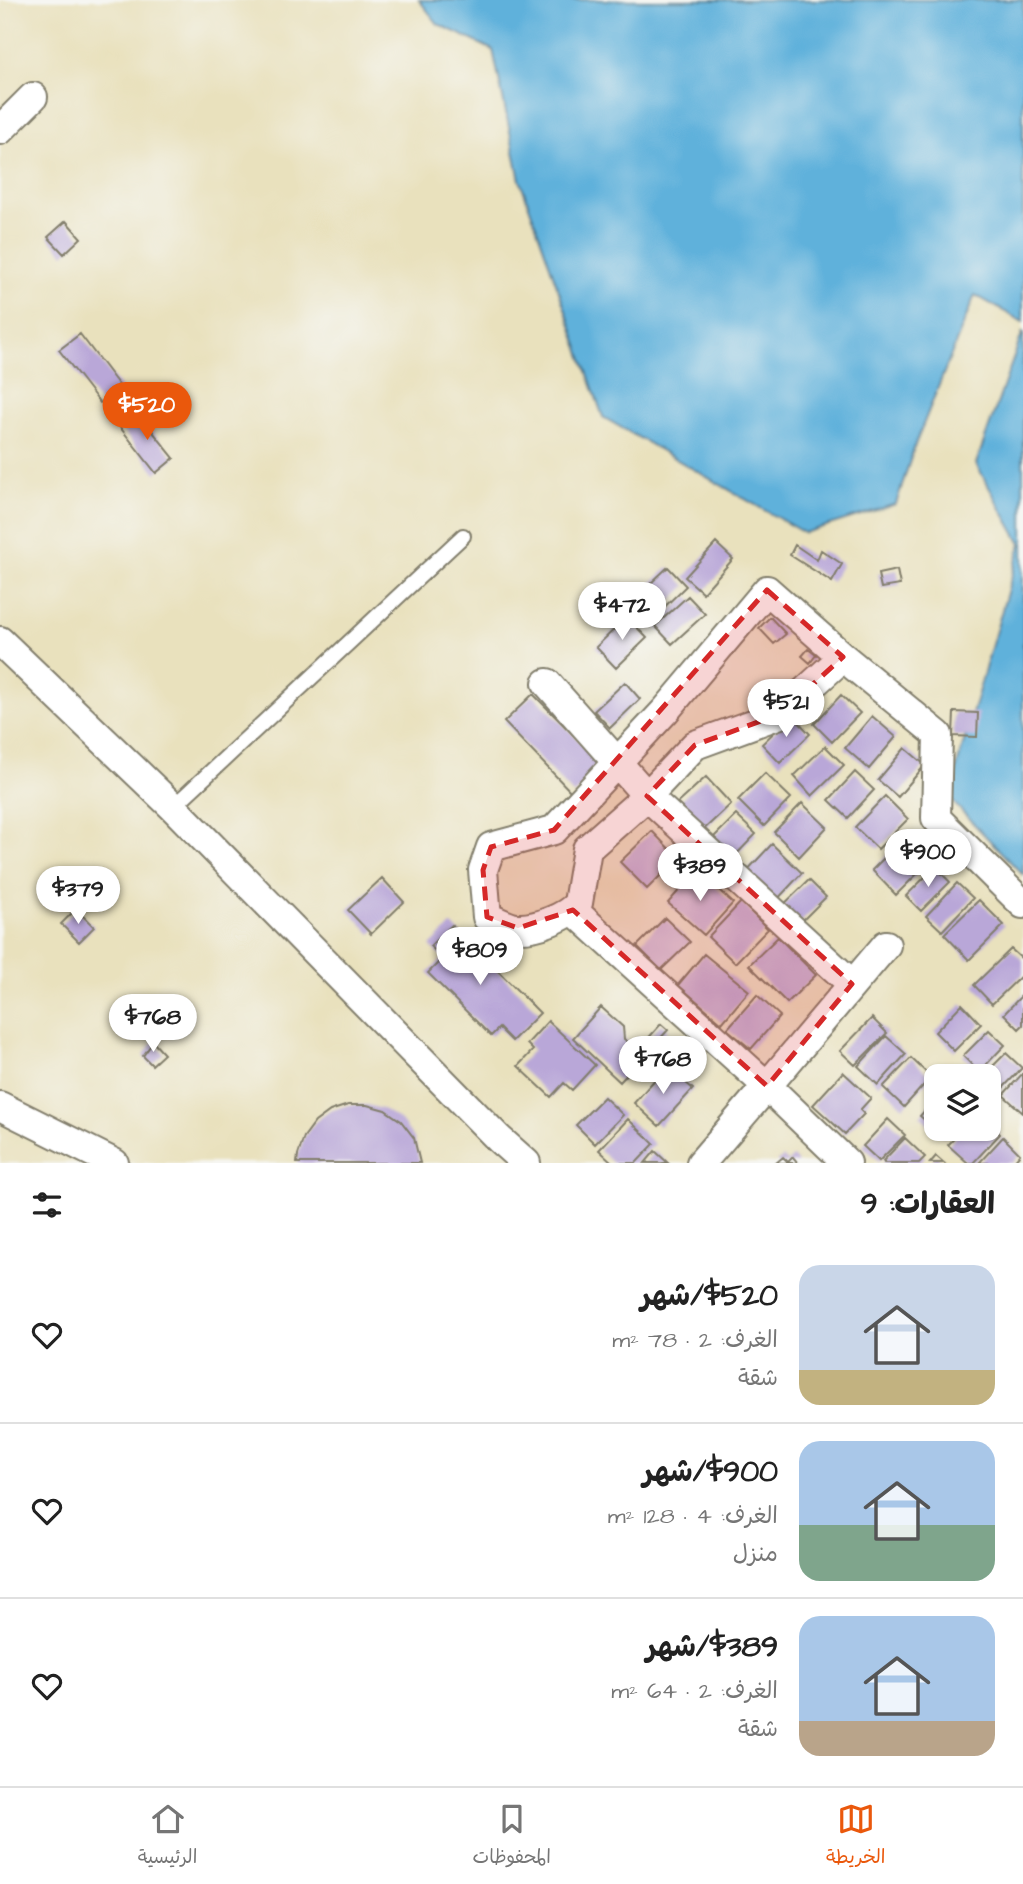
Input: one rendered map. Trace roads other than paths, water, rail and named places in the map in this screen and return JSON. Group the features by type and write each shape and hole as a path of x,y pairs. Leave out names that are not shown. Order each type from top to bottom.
{"street":[{"path":"0,130 33,97"},
{"path":"843,657 780,714 695,745 647,796 587,849 578,903 573,910 558,920 518,928 487,917 483,870 491,847 554,830 666,710 767,590 843,657 939,735 936,818 1023,904"},
{"path":"0,641 173,807 499,1139 526,1163"},
{"path":"547,683 647,796 852,984"},
{"path":"666,710 695,745"},
{"path":"573,910 767,1086 847,1163"},
{"path":"701,1163 886,945"},
{"path":"0,1106 108,1162"}],"lane":[{"path":"173,807 463,536"}],"water":[{"path":"419,0 1023,0 1023,322 975,295 915,445 896,504 804,533 603,417 520,180 493,50 438,24"},
{"path":"1023,331 1023,875 948,797 1021,544 976,464"}]}
